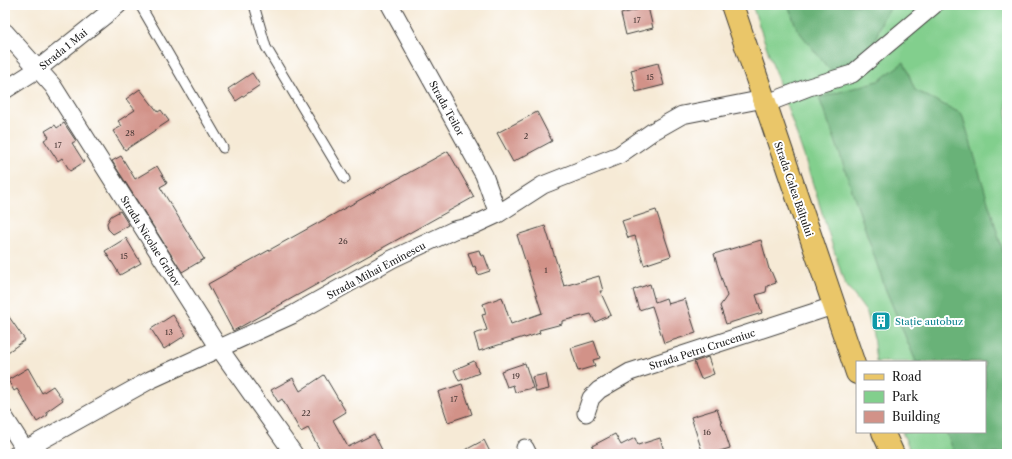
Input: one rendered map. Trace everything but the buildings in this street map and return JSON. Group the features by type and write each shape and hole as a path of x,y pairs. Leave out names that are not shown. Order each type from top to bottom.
{"main road":[{"name":"Strada Calea Bălțului","path":"732,5 856,370"},
{"path":"883,433 893,454"}],"street":[{"name":"Strada 1 Mai","path":"5,90 38,69 118,5"},
{"name":"Strada Teilor","path":"390,5 484,175 498,214"},
{"name":"Strada Mihai Eminescu","path":"23,453 150,380 292,315 392,259 454,230 472,226 498,214 543,185 619,155 652,132 682,115 764,102 852,74 932,7"},
{"name":"Strada Nicolae Gribov","path":"5,32 53,86 219,348 294,454"},
{"name":"Strada Petru Cruceniuc","path":"586,413 591,398 599,390 630,372 747,336 833,306"},
{"path":"5,418 23,453"}],"lane":[{"path":"140,5 222,148"},
{"path":"254,5 266,46 345,179"}],"green space":[{"path":"752,5 1007,5 1007,454 912,454 902,433 986,433 986,361 876,361 873,335 867,313 844,282 804,156"},
{"path":"788,5 893,5 883,18 874,43 845,75 828,68 797,29"},
{"path":"904,62 915,90 962,114 1007,265 1007,454 955,454 946,433 986,433 986,361 916,361 885,288 834,137 819,98 878,81"}],"place":[{"name":"Stație autobuz","path":"881,321"}]}
